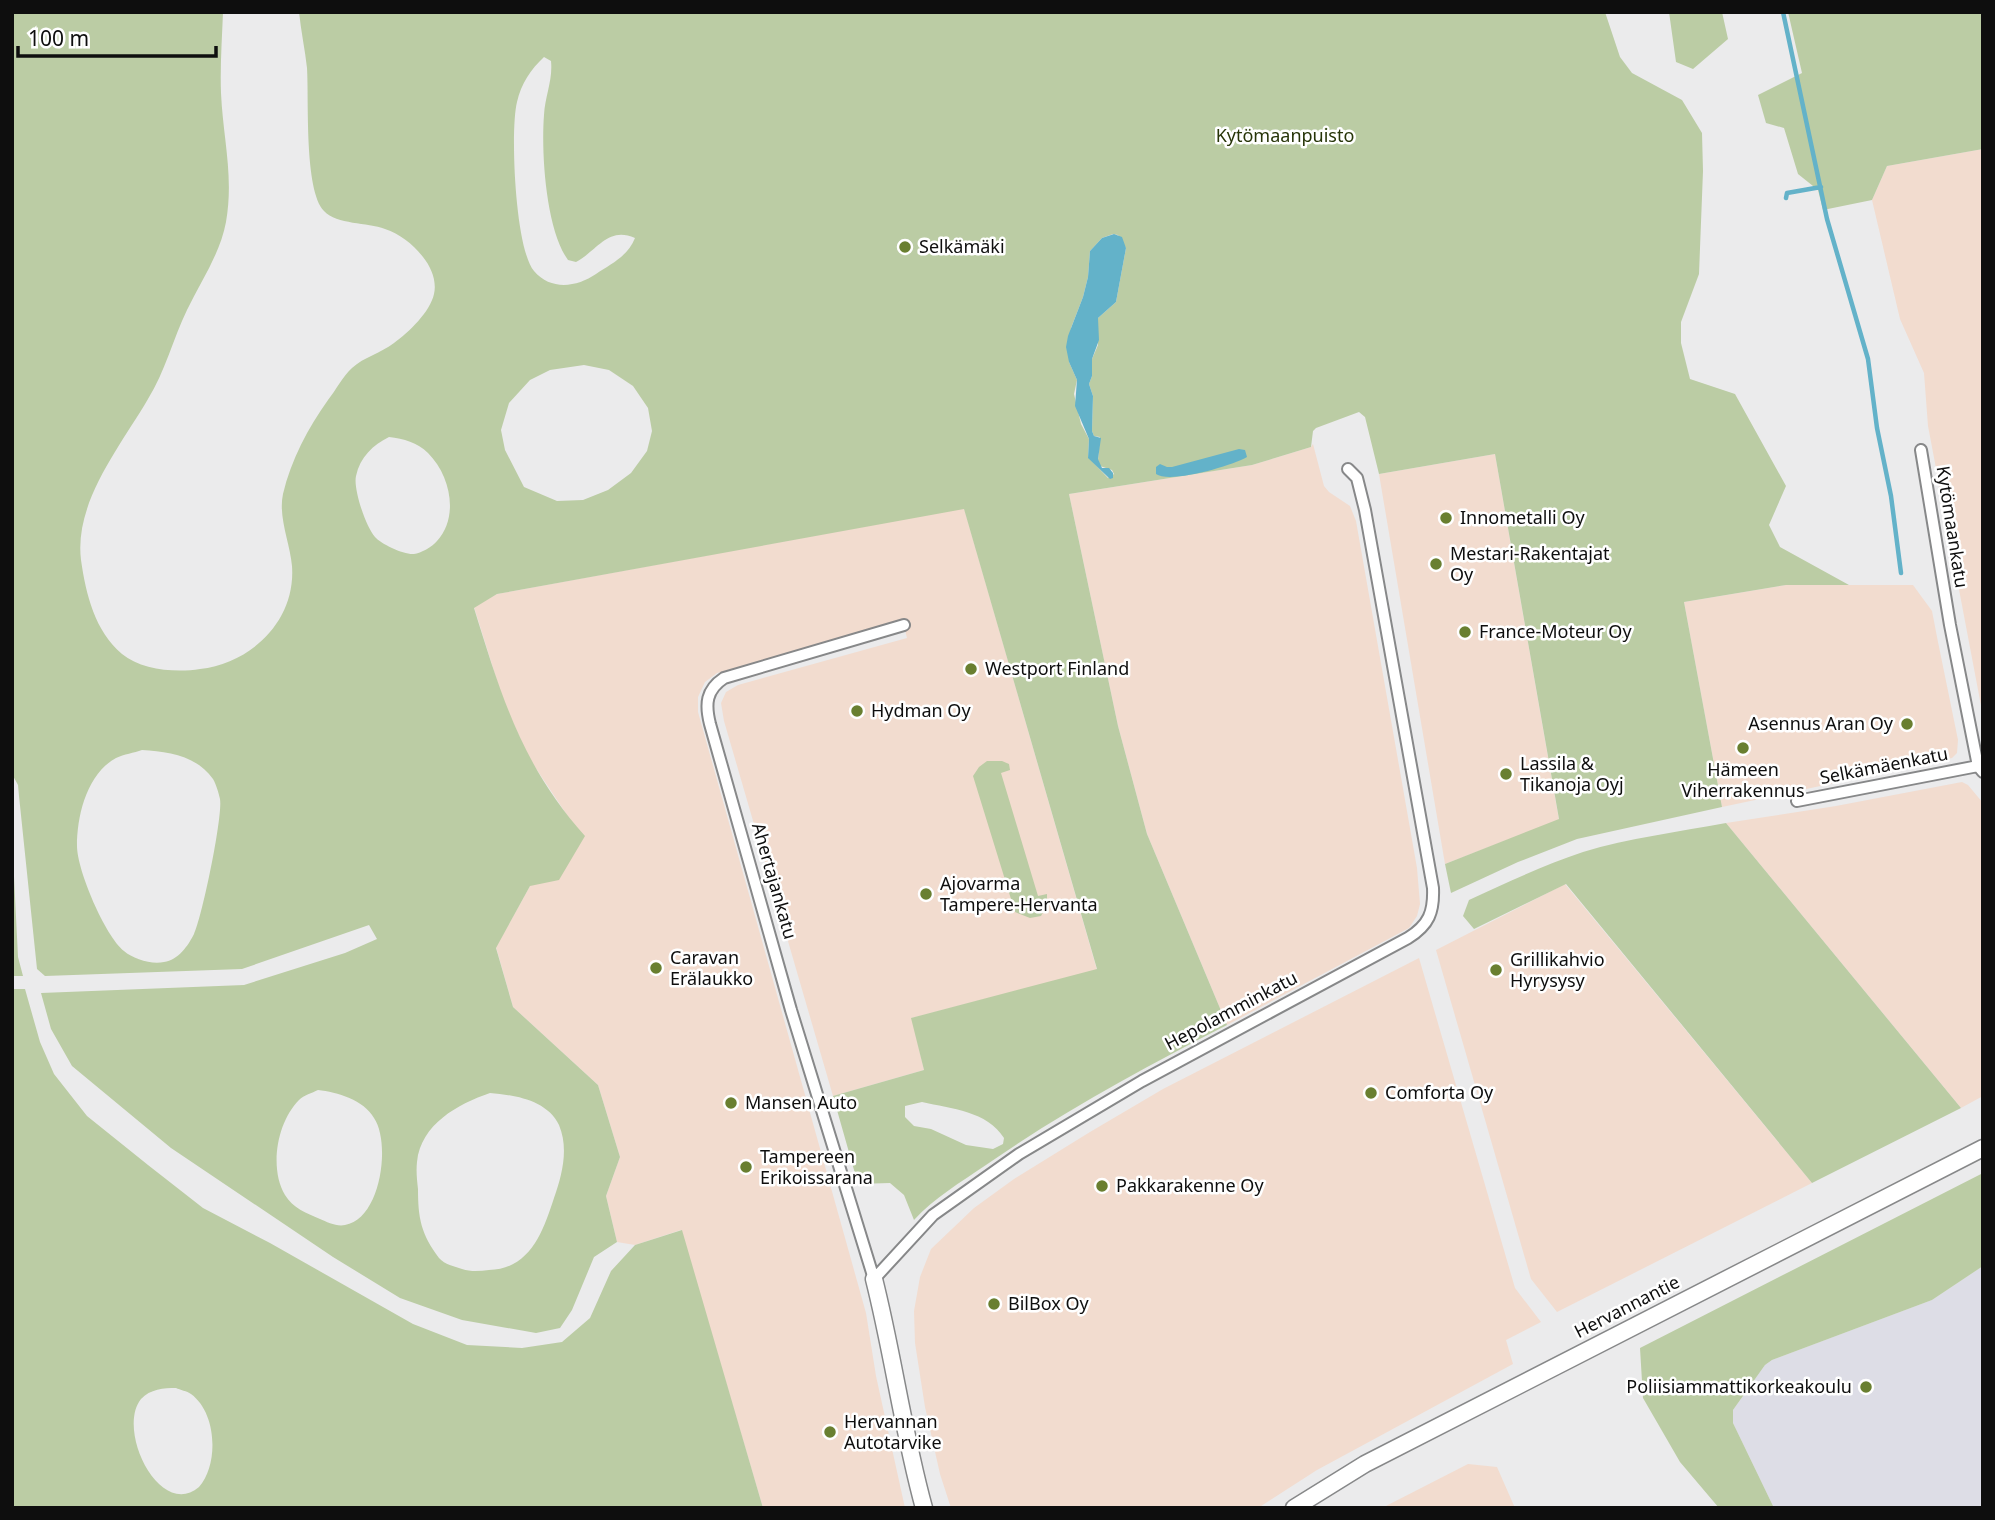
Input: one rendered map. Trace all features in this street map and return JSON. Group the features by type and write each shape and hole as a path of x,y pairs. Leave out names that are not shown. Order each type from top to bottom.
{"main road":[{"name":"Hervannantie","path":"1294,1508 1365,1464 1983,1148"},
{"path":"874,1279 924,1508"}],"street":[{"name":"Kytömaankatu","path":"1921,450 1950,625 1980,769"},
{"name":"Hepolamminkatu","path":"874,1279 933,1215 1019,1154 1142,1081 1408,938 1427,922 1434,903 1431,876 1365,510 1357,478 1348,469"},
{"name":"Ahertajankatu","path":"874,1279 795,1022 706,704 712,689 724,678 904,625"},
{"name":"Selkämäenkatu","path":"1797,801 1980,769"}],"shaded area":[{"path":"1983,149 1983,716 1928,426 1924,373 1900,319 1872,200 1887,166"},
{"path":"1313,444 1324,486 1350,506 1356,521 1417,868 1420,904 1417,916 1409,928 1227,1025 1147,834 1118,726 1069,494 1252,465 1311,447"},
{"path":"1495,454 1559,820 1445,864 1379,474"},
{"path":"964,508 1097,970 912,1018 924,1070 833,1096 721,703 726,692 738,685 907,638 903,622 717,673 705,682 698,697 698,712 866,1313 876,1376 905,1508 763,1508 681,1230 635,1245 617,1242 606,1196 620,1157 598,1085 513,1007 496,947 530,886 573,824 529,758 503,700 474,607 497,594"},
{"path":"1786,585 1913,585 1932,611 1958,740 1957,753 1952,758 1722,807 1684,602"},
{"path":"1962,782 1968,785 1983,803 1983,1096 1961,1108 1726,823"},
{"path":"1565,884 1812,1183 1557,1312 1531,1279 1436,950"},
{"path":"1419,958 1515,1288 1541,1322 1506,1340 1513,1364 1317,1470 1258,1508 951,1508 940,1474 925,1407 915,1343 914,1311 920,1277 931,1249 974,1208 1014,1179 1090,1132 1163,1089"},
{"name":"Poliisiammattikorkeakoulu","path":"1983,1266 1983,1508 1774,1508 1733,1423 1733,1410 1765,1365 1772,1360 1932,1300"},
{"path":"1468,1464 1497,1467 1515,1508 1382,1508"}],"green space":[{"name":"Kytömaanpuisto","path":"12,12 223,12 221,93 229,189 223,234 154,389 101,476 85,517 81,538 81,560 86,586 98,623 122,654 139,664 180,671 219,665 253,648 267,636 278,621 291,586 292,566 282,503 301,445 349,371 406,333 424,315 434,294 435,284 431,270 411,244 385,229 336,219 324,211 318,200 310,165 307,68 299,12 1605,12 1620,57 1632,73 1682,100 1702,133 1699,274 1681,322 1681,343 1690,379 1735,394 1786,486 1769,525 1780,547 1849,585 1786,585 1684,602 1722,807 1577,839 1518,862 1451,893 1445,864 1559,819 1495,454 1379,474 1365,417 1359,412 1316,428 1313,431 1311,447 1252,465 1069,494 1118,726 1147,834 1227,1025 1074,1108 948,1191 914,1220 904,1195 890,1183 858,1184 833,1096 924,1070 911,1018 1097,969 964,509 497,594 474,608 504,700 529,756 545,783 585,836 559,880 530,886 496,948 513,1007 598,1085 620,1157 606,1196 617,1242 594,1257 572,1310 560,1328 536,1333 462,1320 400,1298 333,1257 171,1148 72,1066 51,1029 41,993 244,985 345,953 377,939 369,925 242,969 45,976 37,969 18,785 12,774","holes":["544,57 551,61 544,115 544,170 555,230 568,260 576,262 610,237 626,235 635,238 628,250 618,259 589,278 573,284 548,282 534,271 522,239 514,162 515,116 521,89","1113,234 1118,235 1126,248 1116,302 1098,318 1098,345 1092,359 1089,384 1093,396 1092,431 1094,436 1100,437 1098,460 1100,466 1112,470 1114,474 1108,478 1088,457 1089,439 1081,424 1074,394 1077,380 1069,362 1071,328 1088,277 1090,251 1102,238","584,365 609,370 633,386 648,408 652,431 647,451 631,473 608,490 583,500 557,501 524,487 505,450 501,430 509,403 530,380 550,370","389,437 419,446 436,462 447,485 450,509 444,531 435,543 420,552 405,553 382,543 371,532 364,517 356,490 356,476 364,457","142,750 181,756 206,771 213,779 220,799 218,825 202,909 186,948 169,961 143,961 124,951 109,932 93,902 78,857 79,821 86,796 98,774 119,757","318,1090 349,1098 370,1112 379,1130 382,1161 374,1195 357,1220 345,1225 332,1224 300,1210 288,1200 280,1184 277,1159 281,1133 291,1109 301,1098","490,1093 529,1100 554,1117 562,1134 562,1171 545,1223 525,1256 503,1268 472,1271 444,1262 428,1241 420,1217 417,1169 420,1149 433,1126 466,1103","922,1102 968,1112 997,1129 1004,1138 1003,1144 993,1149 966,1145 931,1129 914,1126 905,1117 905,1106"]},
{"path":"1669,12 1722,12 1728,39 1693,69 1676,62"},
{"path":"1788,12 1983,12 1983,149 1887,166 1872,200 1823,210 1818,190 1798,174 1784,128 1766,123 1758,95 1802,73"},
{"path":"987,761 1009,764 1010,770 1001,773 1038,896 1047,894 1047,905 1041,916 1030,918 1015,912 973,776"},
{"path":"1726,823 1961,1108 1812,1183 1566,884 1474,929 1463,916 1469,900 1568,857 1618,843"},
{"path":"12,836 18,957 23,976 12,976"},
{"path":"12,989 25,989 40,1042 54,1074 87,1116 203,1208 413,1324 467,1345 522,1348 562,1342 590,1318 611,1271 635,1245 682,1230 763,1508 12,1508","holes":["176,1388 189,1393 200,1403 206,1413 212,1439 210,1465 205,1477 199,1487 184,1494 170,1492 157,1482 138,1449 134,1430 135,1413 141,1399 157,1390"]},
{"path":"1983,1173 1983,1266 1932,1300 1772,1360 1765,1365 1733,1410 1733,1423 1774,1508 1719,1508 1680,1462 1643,1398 1640,1348"}],"water":[{"path":"1114,234 1122,237 1126,248 1116,302 1098,318 1099,340 1092,359 1089,384 1093,396 1092,431 1094,436 1101,438 1098,459 1102,468 1109,468 1113,473 1113,478 1110,479 1088,458 1089,439 1075,406 1077,380 1066,347 1088,277 1090,251 1102,238"},
{"path":"1239,449 1245,450 1247,457 1215,469 1174,477 1156,474 1156,467 1160,464 1172,467"}],"waterway":[{"path":"1783,12 1827,219 1868,359 1901,573"},
{"path":"1786,198 1787,193 1821,187"}],"place":[{"name":"Selkämäki","path":"905,247"},
{"name":"Innometalli Oy","path":"1446,518"},
{"name":"Mestari-Rakentajat Oy","path":"1436,564"},
{"name":"France-Moteur Oy","path":"1465,632"},
{"name":"Westport Finland","path":"971,669"},
{"name":"Hydman Oy","path":"857,711"},
{"name":"Asennus Aran Oy","path":"1907,724"},
{"name":"Hämeen Viherrakennus","path":"1743,748"},
{"name":"Lassila & Tikanoja Oyj","path":"1506,774"},
{"name":"Ajovarma Tampere-Hervanta","path":"926,894"},
{"name":"Caravan Erälaukko","path":"656,968"},
{"name":"Grillikahvio Hyrysysy","path":"1496,970"},
{"name":"Comforta Oy","path":"1371,1093"},
{"name":"Mansen Auto","path":"731,1103"},
{"name":"Tampereen Erikoissarana","path":"746,1167"},
{"name":"Pakkarakenne Oy","path":"1102,1186"},
{"name":"BilBox Oy","path":"994,1304"},
{"name":"Poliisiammattikorkeakoulu","path":"1866,1387"},
{"name":"Hervannan Autotarvike","path":"830,1432"}]}
